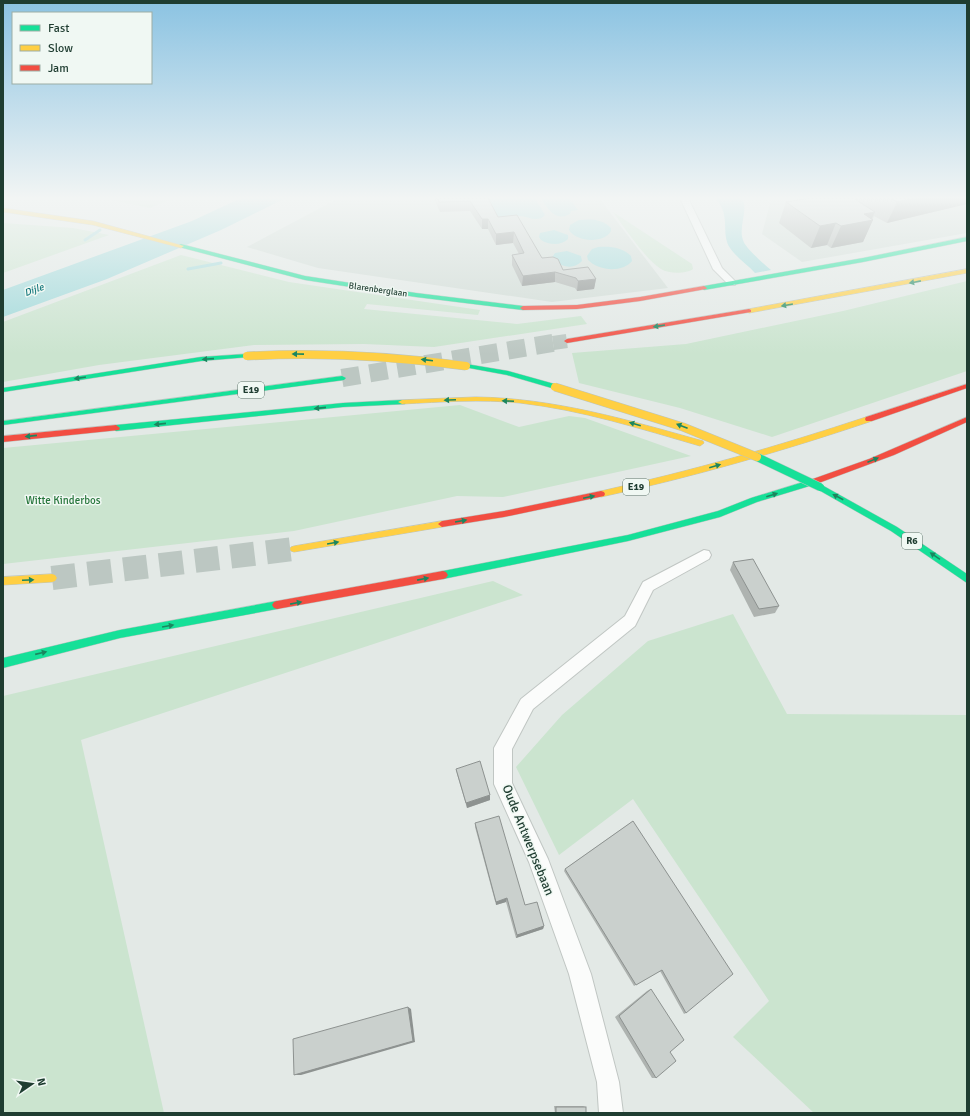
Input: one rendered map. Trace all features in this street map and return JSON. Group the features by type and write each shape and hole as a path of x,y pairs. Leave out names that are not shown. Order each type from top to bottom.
{"main road":[{"name":"Blarenberglaan","path":"193,250 282,273 342,285 514,308 546,308 595,305 732,283 912,250"},
{"path":"567,341 770,308 967,271"},
{"path":"3,390 201,359 279,353 395,356 508,373 631,409 703,434 737,448 820,487"},
{"name":"E19","path":"3,423 342,378"},
{"name":"E19","path":"294,549 504,514 660,482 803,442 967,386"},
{"path":"89,402 128,398 160,403"},
{"path":"3,439 343,405 463,399 520,401 549,405 622,420 700,443 820,487"},
{"path":"3,663 120,634 528,559 628,538 720,514 754,500 836,475 926,439 967,419"},
{"name":"R6","path":"820,487 856,506 894,529 967,579"},
{"path":"3,581 52,578"}],"street":[{"path":"710,250 718,269 732,283"},
{"name":"Oude Antwerpsebaan","path":"611,1113 608,1082 580,974 538,859 503,784 503,748 527,704 630,620 648,586 704,555"}],"shaded area":[{"path":"257,250 639,250 668,288 552,302 318,268"},
{"path":"785,250 870,250 802,262"}],"green space":[{"path":"3,250 67,250 3,273"},
{"path":"671,250 692,264 693,269 686,272 677,273 664,271 655,265 642,251"},
{"path":"181,255 289,282 480,310 478,315 367,304 364,309 517,324 581,316 587,324 434,347 364,344 254,345 99,365 3,382 3,322"},
{"path":"967,281 967,371 772,437 680,408 579,383 572,353 686,344 843,311"},
{"name":"Witte Kinderbos","path":"460,405 519,427 569,416 585,418 691,456 503,497 457,496 294,531 3,564 3,448"},
{"path":"493,581 523,595 81,740 164,1113 3,1113 3,696"},
{"path":"733,614 787,714 967,715 967,1113 814,1113 733,1037 769,1001 633,799 559,855 516,767 562,715 648,641"}],"water":[{"name":"Dijle","path":"112,250 174,250 107,279 3,317 3,290"},
{"path":"591,250 622,250 631,256 632,261 628,265 617,269 610,269 593,264 588,260 587,256"},
{"path":"732,250 750,250 771,270 755,273"},
{"path":"567,251 581,256 582,261 571,267 558,264 551,259 555,253"}],"building":[{"path":"523,250 537,250 542,258 553,257 558,259 563,270 588,267 596,279 578,281 576,278 555,272 523,276 512,255 524,253"},
{"path":"753,559 779,606 759,609 733,562"},
{"path":"480,761 490,795 466,803 456,769"},
{"path":"499,816 525,905 537,902 544,926 517,935 507,898 496,902 475,823"},
{"path":"633,821 733,974 686,1013 662,970 636,985 565,869"},
{"path":"651,989 684,1040 670,1052 676,1061 656,1078 619,1016"},
{"path":"408,1007 413,1041 294,1075 293,1039"},
{"path":"556,1107 586,1107 586,1113 556,1113"}],"waterway":[{"path":"188,269 221,263"}],"tunnel":[{"path":"553,343 567,341"},
{"path":"342,378 559,342"},
{"path":"52,578 294,549"}],"traffic: fast":[{"path":"197,250 305,278 416,295 523,308"},
{"path":"704,288 912,250"},
{"path":"3,390 201,359 247,356"},
{"path":"466,366 508,373 555,387"},
{"path":"3,423 342,378"},
{"path":"116,428 343,405 402,402"},
{"path":"757,457 820,487"},
{"path":"443,575 628,538 720,514 754,500 813,482"},
{"path":"820,487 894,529 967,579"},
{"path":"3,663 120,634 277,605"}],"traffic: slow":[{"path":"749,311 967,271"},
{"path":"247,356 302,354 357,355 411,359 466,366"},
{"path":"555,387 683,427 757,457"},
{"path":"402,402 491,399 543,404 589,412 700,443"},
{"path":"601,494 635,487 736,461 869,419"},
{"path":"294,549 442,524"},
{"path":"3,581 52,578"}],"traffic: jam":[{"path":"523,308 577,307 640,299 704,288"},
{"path":"567,341 749,311"},
{"path":"869,419 967,386"},
{"path":"813,482 891,454 967,419"},
{"path":"3,439 116,428"},
{"path":"442,524 504,514 601,494"},
{"path":"277,605 443,575"}]}
